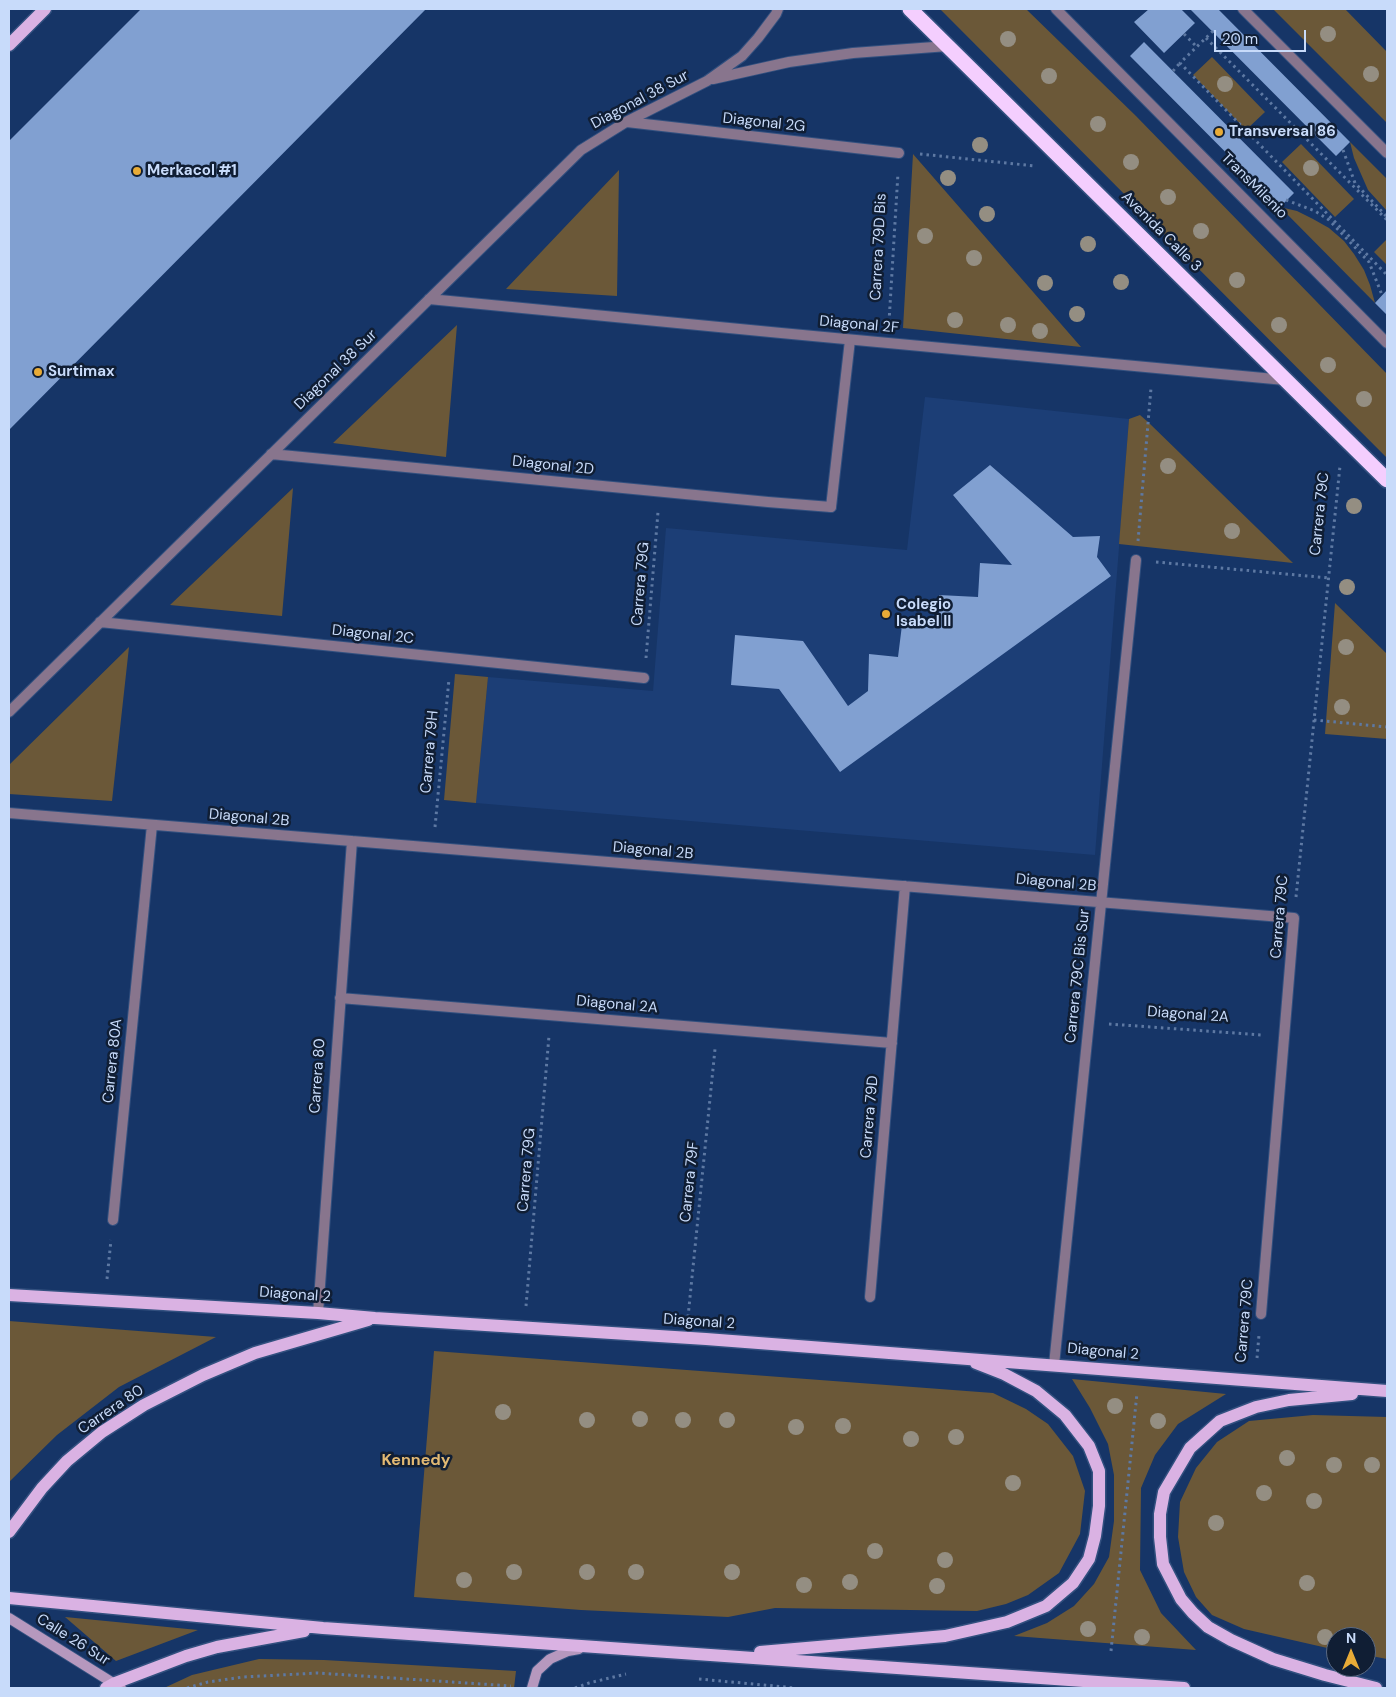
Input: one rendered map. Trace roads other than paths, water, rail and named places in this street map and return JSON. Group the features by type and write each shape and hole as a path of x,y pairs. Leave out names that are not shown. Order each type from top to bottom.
{"highway":[{"name":"Avenida Calle 3","path":"910,9 1387,480"}],"main road":[{"path":"9,45 45,9"},
{"name":"Diagonal 2","path":"9,1295 318,1313 686,1338 1054,1364 1386,1391"},
{"name":"Carrera 80","path":"9,1532 42,1488 67,1461 102,1432 144,1404 203,1375 255,1353 375,1318"},
{"path":"717,1656 945,1636 1007,1622 1046,1606 1073,1583 1089,1558 1095,1536 1099,1506 1099,1471 1089,1446 1065,1415 1036,1391 1004,1374 964,1358"},
{"path":"1376,1688 1274,1659 1231,1640 1208,1627 1181,1599 1163,1564 1160,1514 1164,1492 1190,1448 1220,1422 1256,1407 1386,1391"},
{"path":"9,1598 323,1628 1184,1688"},
{"name":"Calle 26 Sur","path":"9,1618 114,1687"},
{"path":"114,1687 186,1656 217,1647 279,1634 323,1628"},
{"path":"532,1688 538,1672 550,1659 568,1651 593,1646"}],"street":[{"name":"Diagonal 38 Sur","path":"9,712 581,150 626,122 708,81 742,56 758,38 778,9"},
{"name":"TransMilenio","path":"1056,9 1387,343"},
{"path":"1243,9 1387,154"},
{"name":"Diagonal 38 Sur","path":"708,81 789,62 853,53 948,46"},
{"name":"Diagonal 2G","path":"626,122 899,153"},
{"name":"Diagonal 2F","path":"429,299 1285,380"},
{"name":"Diagonal 2D","path":"271,454 831,507 850,340"},
{"name":"Carrera 79C Bis Sur","path":"1054,1364 1136,560"},
{"name":"Diagonal 2C","path":"100,622 644,678"},
{"name":"Diagonal 2B","path":"9,813 1294,918"},
{"name":"Carrera 80A","path":"113,1220 152,824"},
{"name":"Carrera 80","path":"318,1313 352,841"},
{"name":"Carrera 79D","path":"870,1297 905,886"},
{"name":"Carrera 79C","path":"1261,1314 1294,918"},
{"name":"Diagonal 2A","path":"340,998 892,1043"}],"place":[{"name":"Transversal 86","path":"1219,132"},
{"name":"Merkacol #1","path":"137,171"},
{"name":"Surtimax","path":"38,372"},
{"name":"Colegio Isabel II","path":"886,614"}],"district":[{"name":"Kennedy","path":"416,1461"}]}
